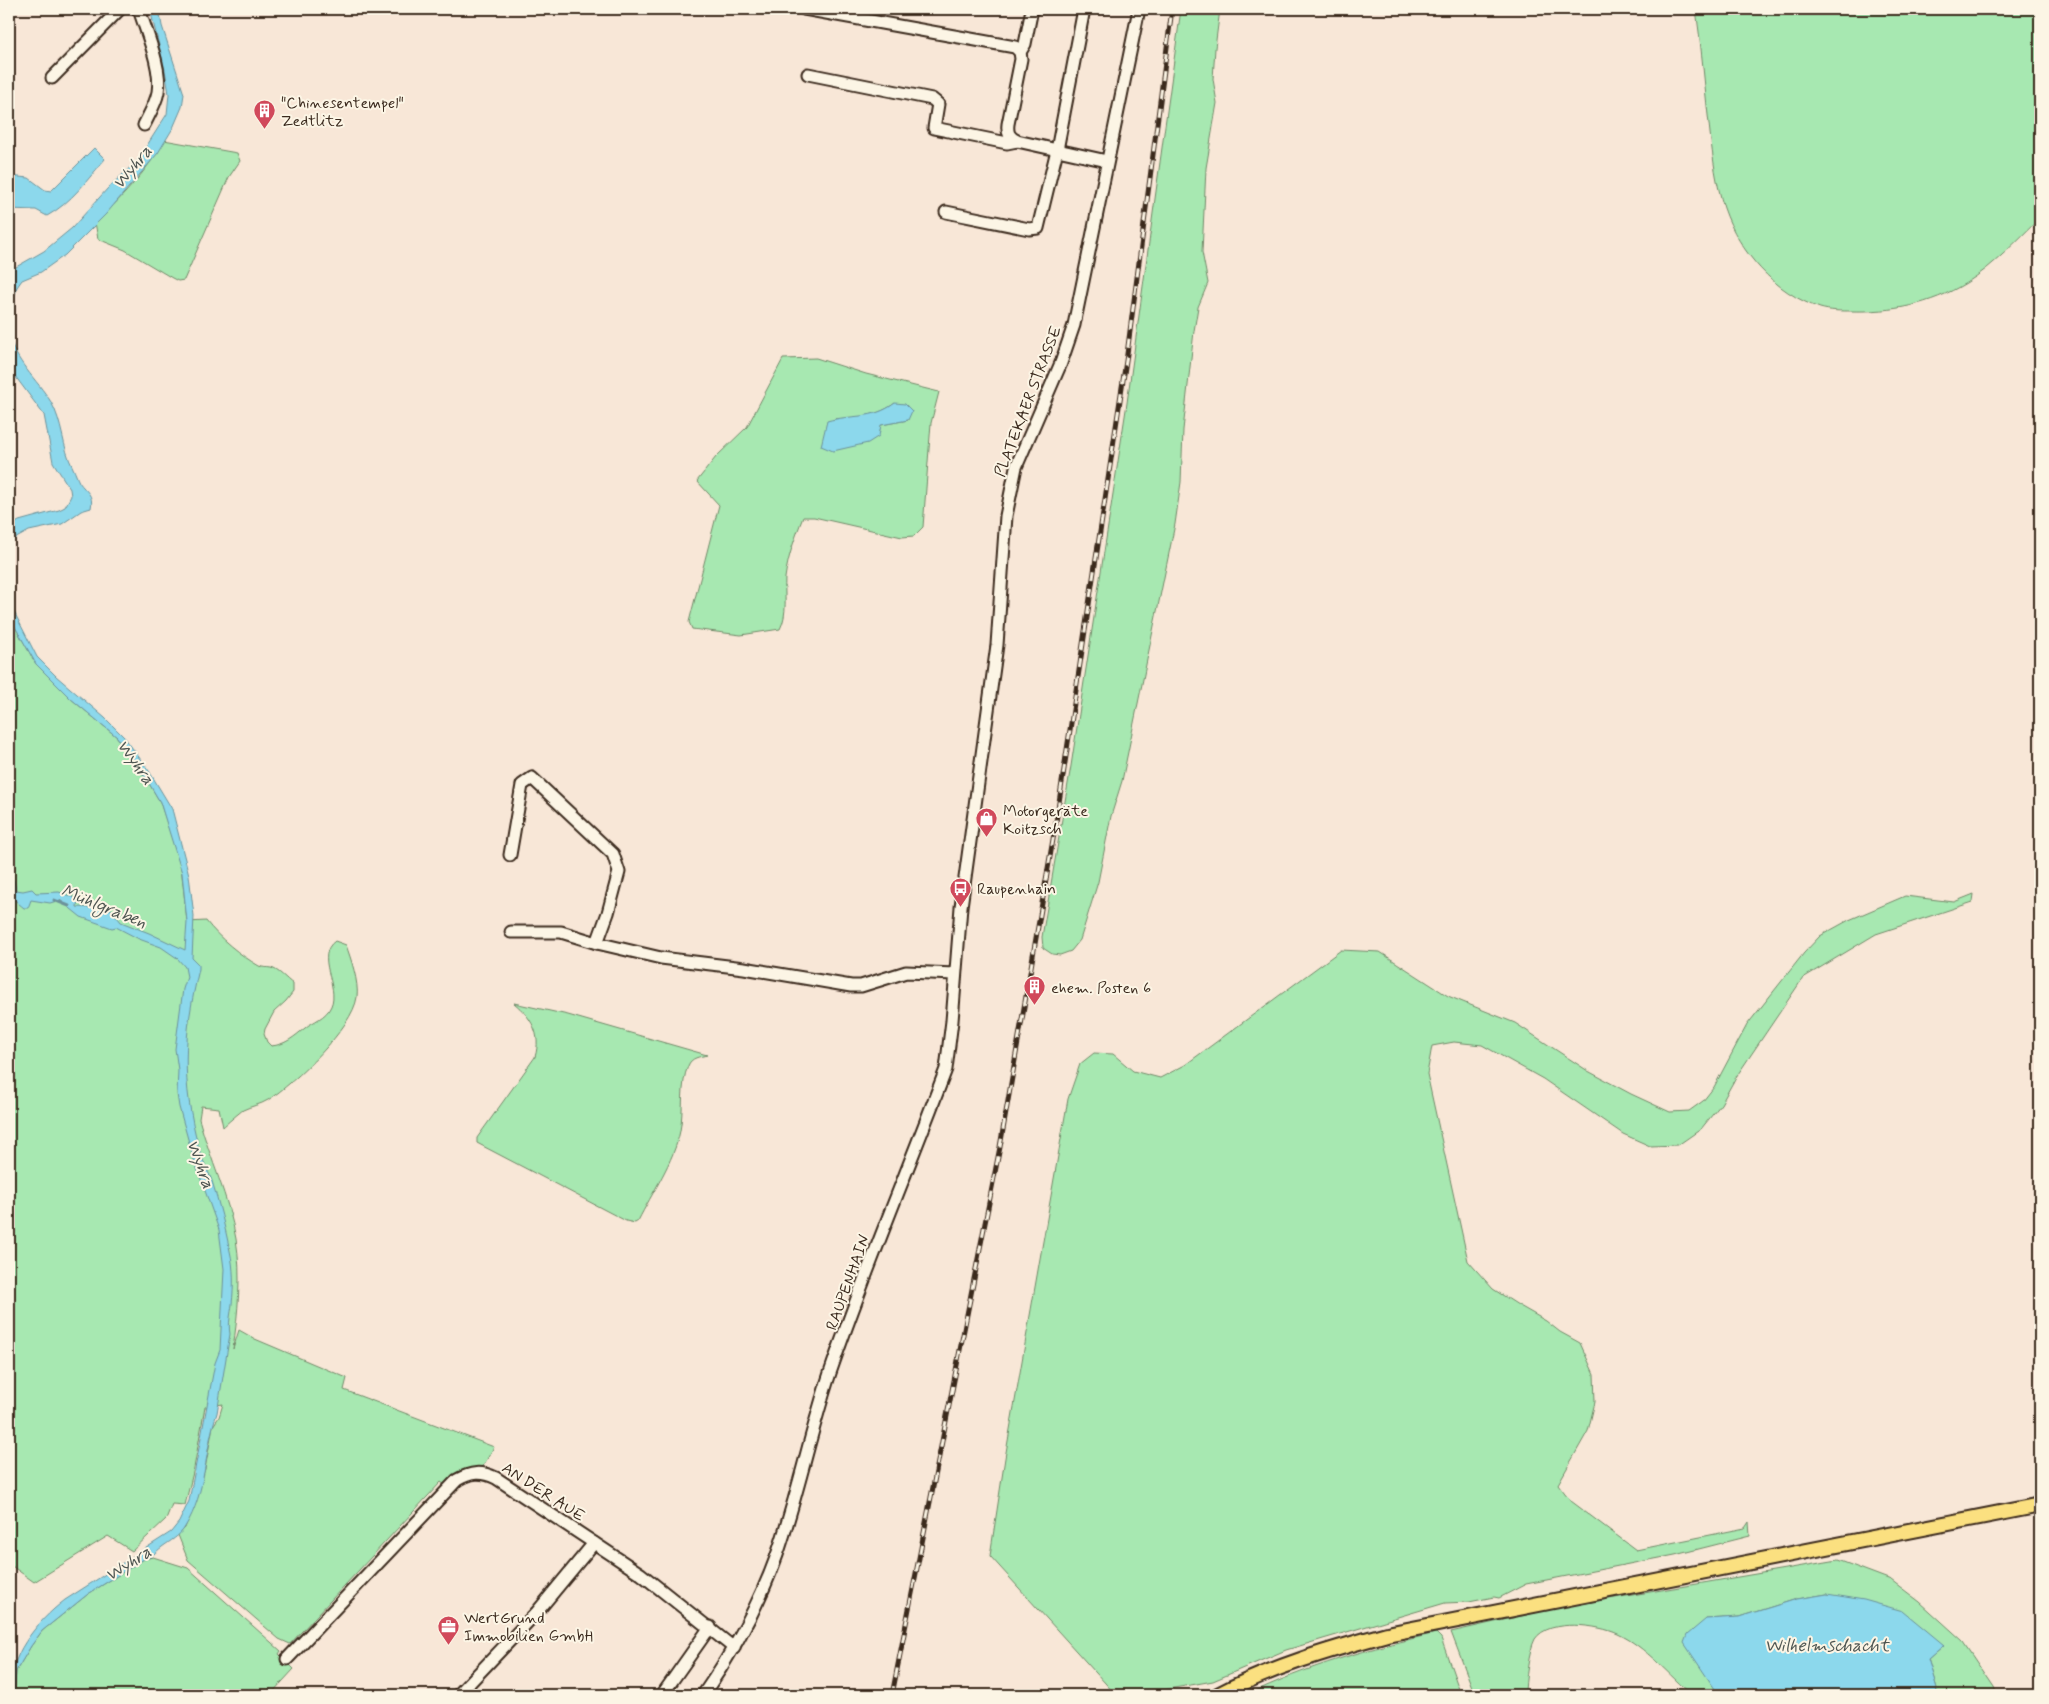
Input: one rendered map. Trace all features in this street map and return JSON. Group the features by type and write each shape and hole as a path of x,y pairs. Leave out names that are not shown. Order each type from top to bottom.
{"main road":[{"path":"1218,1695 1285,1665 1332,1648 1387,1634 2040,1505"}],"street":[{"path":"52,78 120,9"},
{"path":"137,9 151,44 158,78 158,93 144,125"},
{"path":"804,9 832,11 1008,44 1020,52"},
{"path":"1032,9 1025,44 1020,52 1020,68 1008,124 1010,137 1017,141 1108,161"},
{"path":"946,212 1029,229 1038,228 1057,150 1084,9"},
{"name":"PLATEKAER STRASSE","path":"978,779 997,645 1003,538 1012,481 1025,444 1068,345 1090,254 1139,9"},
{"path":"808,74 932,99 938,104 934,128 1008,144 1017,141"},
{"path":"510,855 522,785 532,778 613,854 619,872 608,913 597,943"},
{"name":"RAUPENHAIN","path":"703,1695 734,1648 760,1596 775,1560 830,1372 946,1069 962,908 978,779"},
{"path":"511,932 561,932 597,943 661,958 744,968 851,986 861,986 906,972 955,974"},
{"name":"AN DER AUE","path":"287,1659 457,1480 469,1473 484,1473 496,1478 641,1574 734,1648"},
{"path":"458,1695 537,1612 594,1543"},
{"path":"662,1695 710,1627"}],"green space":[{"path":"1181,9 1220,9 1213,79 1217,103 1206,168 1202,252 1208,283 1198,307 1194,331 1183,430 1181,482 1175,524 1122,781 1111,816 1098,882 1080,940 1071,951 1060,955 1052,954 1043,948 1042,937 1071,766 1127,403"},
{"path":"1696,9 2040,9 2040,218 1986,269 1952,291 1925,302 1881,310 1836,311 1820,308 1788,292 1761,269 1749,255 1739,240 1724,208 1714,161"},
{"path":"164,140 237,153 240,161 229,177 184,280 178,281 125,250 98,239 95,222 133,184 152,161"},
{"path":"816,358 866,374 939,392 931,423 923,527 914,536 902,537 814,517 803,517 786,570 785,611 780,629 741,635 692,629 689,622 719,505 697,481 716,457 747,427 783,359","holes":["895,403 908,420 881,425 835,419 874,414"]},
{"path":"9,616 36,664 70,698 117,737 160,802 181,866 187,922 206,921 223,940 245,957 259,966 277,971 293,984 293,992 274,1012 265,1029 264,1034 267,1042 271,1046 285,1042 329,1010 333,998 327,955 329,947 335,941 346,945 352,964 357,991 353,1010 334,1039 307,1068 268,1100 243,1110 223,1127 219,1108 201,1106 199,1119 229,1209 238,1253 239,1294 233,1349 239,1330 255,1339 347,1378 344,1390 494,1447 482,1468 462,1473 445,1485 441,1482 290,1644 279,1639 188,1560 178,1535 185,1528 205,1469 213,1426 219,1417 223,1404 205,1407 185,1505 172,1504 166,1519 132,1551 108,1536 34,1582 9,1564"},
{"path":"1974,894 1973,902 1876,934 1803,978 1736,1077 1721,1104 1701,1129 1678,1145 1650,1146 1623,1134 1543,1079 1482,1045 1454,1042 1432,1046 1427,1074 1468,1261 1493,1289 1580,1343 1594,1374 1595,1402 1588,1431 1558,1484 1571,1501 1636,1550 1745,1528 1749,1522 1750,1536 1675,1555 1526,1584 1499,1598 1445,1603 1286,1650 1213,1681 1163,1690 1115,1694 990,1556 1005,1458 1068,1099 1080,1064 1094,1053 1113,1054 1133,1071 1160,1078 1185,1065 1341,950 1380,952 1448,996 1515,1023 1588,1071 1631,1094 1670,1112 1689,1111 1703,1101 1714,1087 1747,1025 1804,953 1820,936 1849,920 1905,896 1954,902"},
{"path":"514,1003 568,1015 707,1055 693,1059 689,1063 684,1081 680,1131 673,1154 638,1221 635,1223 626,1221 477,1143 477,1138 535,1057 537,1041 534,1027"},
{"path":"153,1557 188,1568 281,1651 279,1654 294,1669 270,1695 14,1695 16,1671 42,1631 88,1594 144,1559"},
{"path":"1838,1560 1891,1580 1920,1602 1963,1641 1994,1687 1997,1695 1939,1695 1928,1659 1944,1645 1827,1594 1797,1599 1739,1617 1706,1619 1716,1692 1719,1695 1692,1695 1628,1639 1599,1628 1575,1625 1551,1628 1542,1632 1535,1639 1529,1658 1525,1695 1475,1695 1451,1632 1556,1608"},
{"path":"1436,1633 1441,1638 1461,1695 1247,1695 1293,1675 1340,1659"}],"water":[{"name":"Wyhra","path":"150,9 159,9 162,26 184,94 182,107 173,128 158,153 106,214 65,255 41,272 22,280 17,287 9,314 9,275 16,267 44,251 72,228 108,188 137,161 167,114 169,94"},
{"path":"94,148 105,159 79,190 56,211 47,216 36,210 9,209 9,176 29,178 45,190 51,191"},
{"path":"9,334 16,353 55,410 69,460 79,482 89,494 92,503 91,508 81,511 62,524 29,531 9,542 9,527 19,521 65,507 71,496 70,489 53,462 44,415 9,365"},
{"path":"895,403 905,404 912,411 908,420 881,425 879,436 868,443 833,451 821,446 827,421 879,412"},
{"name":"Wyhra","path":"9,602 37,657 125,738 149,771 172,809 189,875 194,916 192,958 199,965 187,1038 186,1059 189,1101 199,1149 212,1181 224,1224 233,1270 232,1304 229,1322 230,1334 217,1413 201,1485 192,1514 178,1536 152,1556 144,1559 88,1594 42,1631 16,1671 14,1695 9,1695 10,1681 19,1654 34,1630 44,1619 65,1600 171,1532 179,1522 189,1501 215,1363 220,1350 224,1269 219,1230 193,1157 177,1094 178,1070 175,1049 183,989 187,977 185,967 177,958 161,947 139,939 116,927 112,928 81,917 60,900 50,903 31,900 28,908 24,908 15,901 11,894 9,875 14,880 16,890 32,889 36,893 59,892 78,899 77,907 111,909 121,922 185,950 187,922 182,873 160,802 117,737 70,698 36,664 9,616"},
{"name":"Wilhelmschacht","path":"1827,1594 1864,1600 1903,1611 1944,1645 1928,1659 1939,1695 1719,1695 1684,1643 1687,1635 1706,1619 1739,1617 1797,1599"}],"waterway":[{"name":"Mühlgraben","path":"54,900 69,906"}],"railway":[{"path":"892,1695 1000,1147 1056,822 1127,354 1172,9"}],"place":[{"name":"\"Chinesentempel\" Zedtlitz","path":"265,130"},
{"name":"Motorgeräte Koitzsch","path":"987,838"},
{"name":"Raupenhain","path":"961,907"},
{"name":"ehem. Posten 6","path":"1035,1006"},
{"name":"WertGrund Immobilien GmbH","path":"448,1645"}]}
